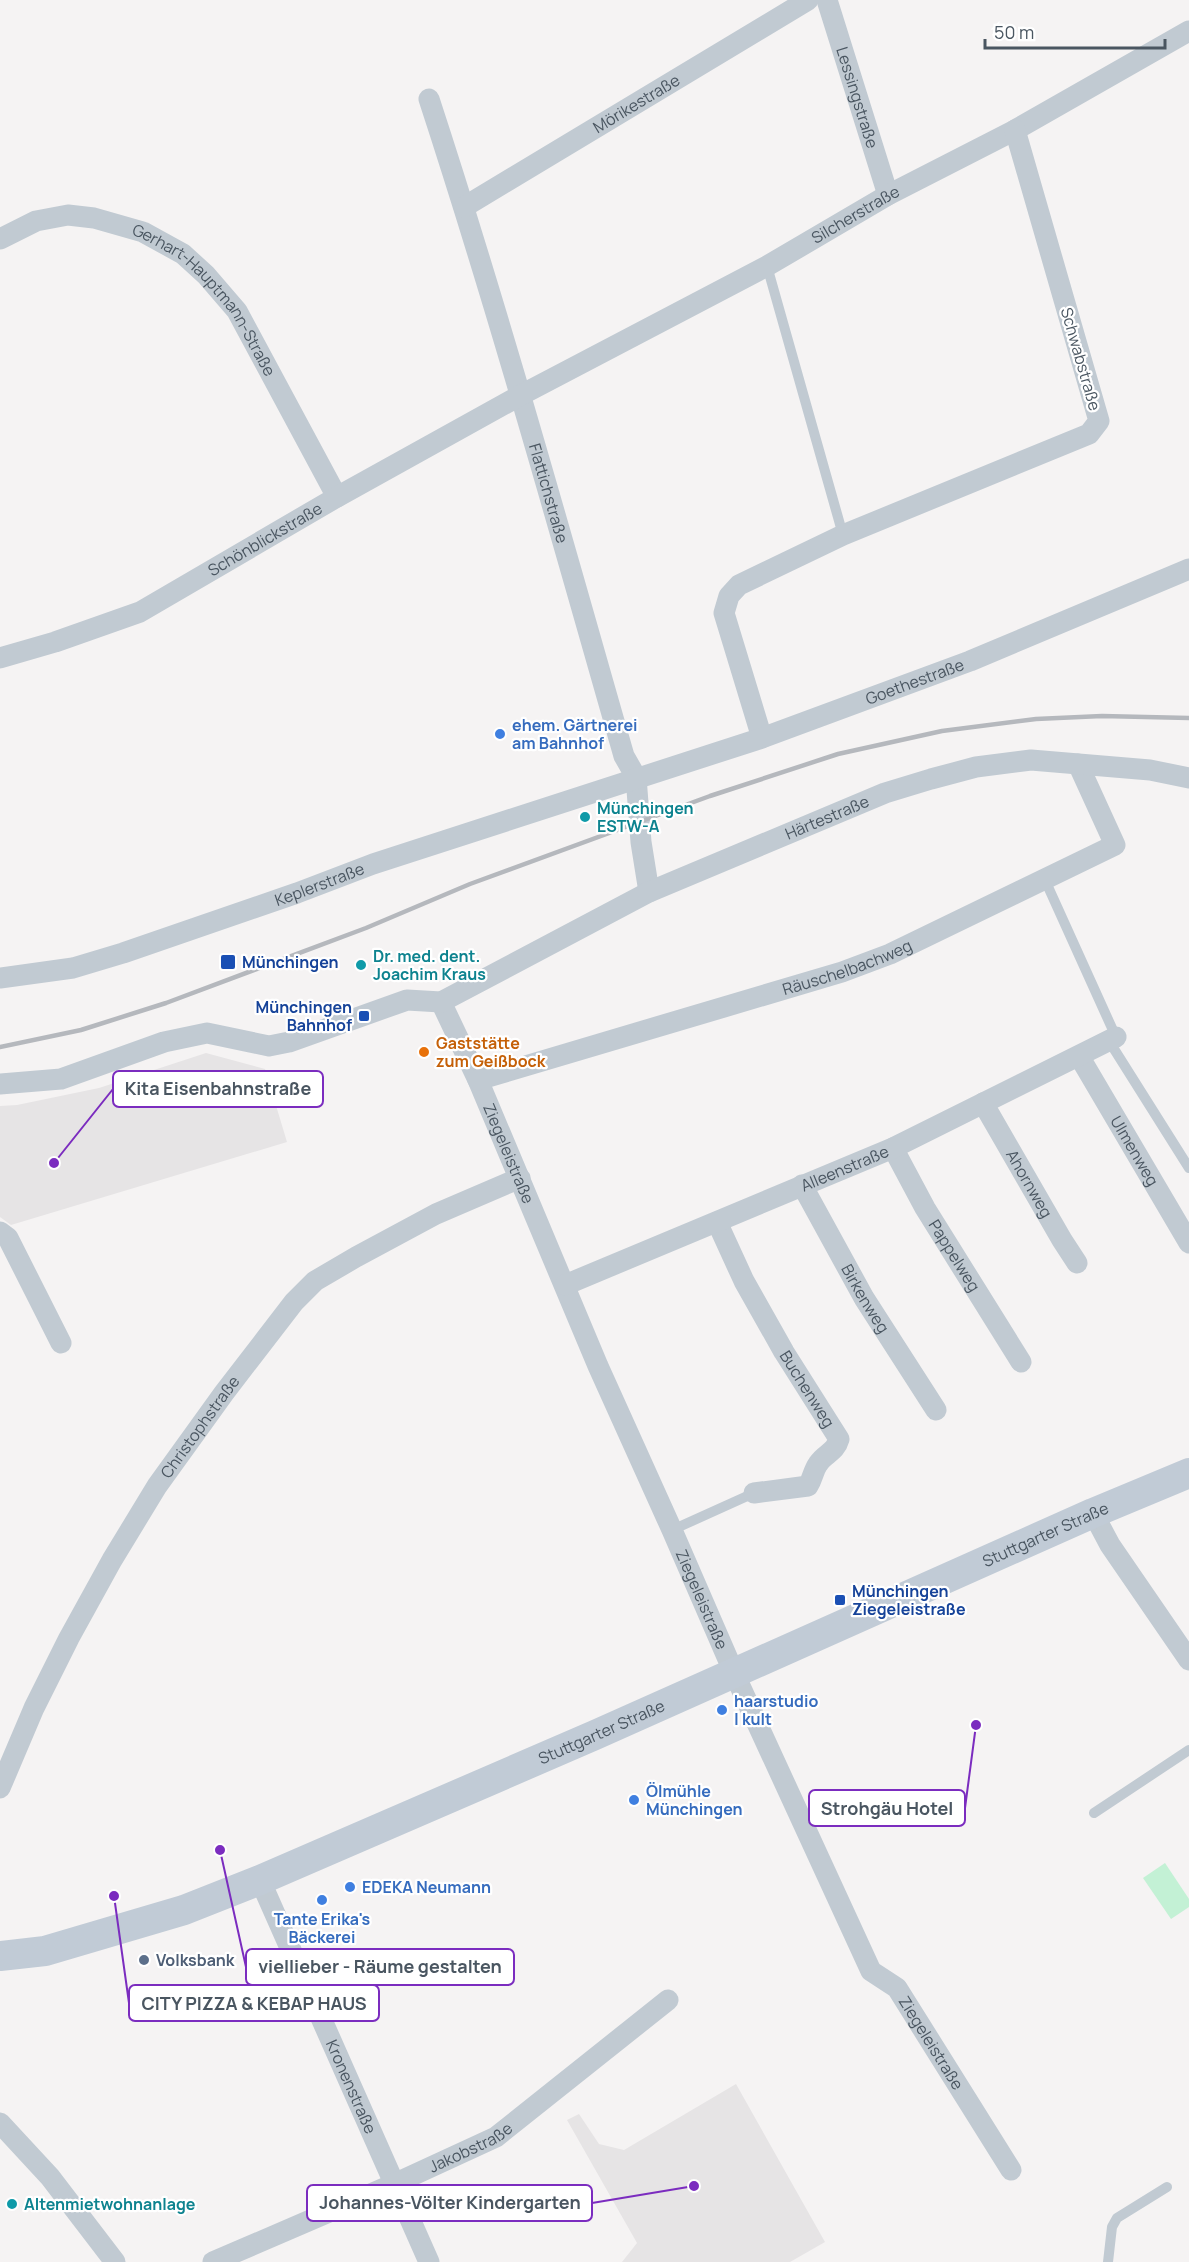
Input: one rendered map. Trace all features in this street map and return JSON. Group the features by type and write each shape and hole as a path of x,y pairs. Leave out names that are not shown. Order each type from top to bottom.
{"street":[{"name":"Mörikestraße","path":"464,207 808,0"},
{"name":"Lessingstraße","path":"827,0 888,195"},
{"name":"Silcherstraße","path":"521,395 767,266 888,195 1016,130 1189,31"},
{"name":"Flattichstraße","path":"429,99 521,395 624,756 636,777 641,842 649,892"},
{"name":"Schwabstraße","path":"762,738 724,613 729,596 739,585 843,535 1089,434 1099,421 1016,130"},
{"name":"Gerhart-Hauptmann-Straße","path":"0,238 36,221 68,215 94,218 143,232 183,254 206,275 237,311 338,497"},
{"name":"Schönblickstraße","path":"0,658 55,642 140,612 338,497 521,395"},
{"name":"Goethestraße","path":"636,777 762,738 970,661 1189,569"},
{"name":"Härtestraße","path":"441,1002 649,892 885,793 976,767 1031,760 1150,770 1189,778"},
{"name":"Räuschelbachweg","path":"478,1080 842,972 890,954 1115,845 1078,764"},
{"name":"Keplerstraße","path":"0,978 73,968 123,953 297,893 373,864 636,777"},
{"path":"0,1084 61,1079 164,1042 207,1033 269,1046 289,1042 407,1000 441,1002"},
{"name":"Ziegeleistraße","path":"441,1002 478,1080 598,1366 734,1673 872,1971 897,1988 1011,2170"},
{"name":"Alleenstraße","path":"565,1285 893,1148 1112,1039"},
{"name":"Ulmenweg","path":"1079,1056 1189,1244"},
{"name":"Ahornweg","path":"983,1103 1077,1263"},
{"name":"Pappelweg","path":"893,1148 925,1208 1021,1362"},
{"name":"Christophstraße","path":"0,1788 34,1708 69,1638 151,1495 224,1393 294,1302 315,1281 356,1257 435,1214 520,1178"},
{"name":"Birkenweg","path":"802,1185 864,1298 936,1410"},
{"name":"Buchenweg","path":"717,1222 744,1281 784,1353 839,1439 837,1447 815,1468 814,1476 808,1486 754,1493"},
{"path":"0,1232 8,1238 61,1342"},
{"name":"Stuttgarter Straße","path":"0,1956 45,1952 184,1910 260,1880 1093,1513 1189,1473"},
{"path":"1093,1513 1110,1545 1189,1660"},
{"name":"Kronenstraße","path":"260,1880 429,2262"},
{"name":"Jakobstraße","path":"213,2262 496,2137 668,2000"},
{"path":"0,2123 50,2177 115,2262"}],"lane":[{"path":"767,266 843,535"},
{"path":"1045,880 1112,1039 1189,1168"},
{"name":"Buchenweg","path":"672,1530 754,1493"},
{"path":"1094,1813 1189,1750"},
{"path":"1108,2262 1112,2227 1117,2218 1167,2187"}],"shaded area":[{"path":"206,1053 265,1069 287,1142 11,1225 0,1217 0,1106 17,1105 99,1088"},
{"path":"736,2084 825,2242 790,2262 622,2262 637,2243 567,2120 579,2114 599,2144 624,2150"}],"green space":[{"path":"1165,1863 1189,1899 1189,1907 1171,1919 1143,1878"}],"railway":[{"path":"0,1047 81,1030 166,1003 366,928 470,884 710,796 838,754 942,731 1036,719 1102,716 1189,718"}],"place":[{"name":"ehem. Gärtnerei am Bahnhof","path":"500,734"},
{"name":"Münchingen ESTW-A","path":"585,817"},
{"name":"Münchingen","path":"228,962"},
{"name":"Dr. med. dent. Joachim Kraus","path":"361,965"},
{"name":"Münchingen Bahnhof","path":"364,1016"},
{"name":"Gaststätte zum Geißbock","path":"424,1052"},
{"name":"Kita Eisenbahnstraße","path":"54,1163"},
{"name":"Münchingen Ziegeleistraße","path":"840,1600"},
{"name":"haarstudio | kult","path":"722,1710"},
{"name":"Strohgäu Hotel","path":"976,1725"},
{"name":"Ölmühle Münchingen","path":"634,1800"},
{"name":"viellieber - Räume gestalten","path":"220,1850"},
{"name":"EDEKA Neumann","path":"350,1887"},
{"name":"CITY PIZZA & KEBAP HAUS","path":"114,1896"},
{"name":"Tante Erika's Bäckerei","path":"322,1900"},
{"name":"Volksbank","path":"144,1960"},
{"name":"Johannes-Völter Kindergarten","path":"694,2186"},
{"name":"Altenmietwohnanlage","path":"12,2204"}]}
